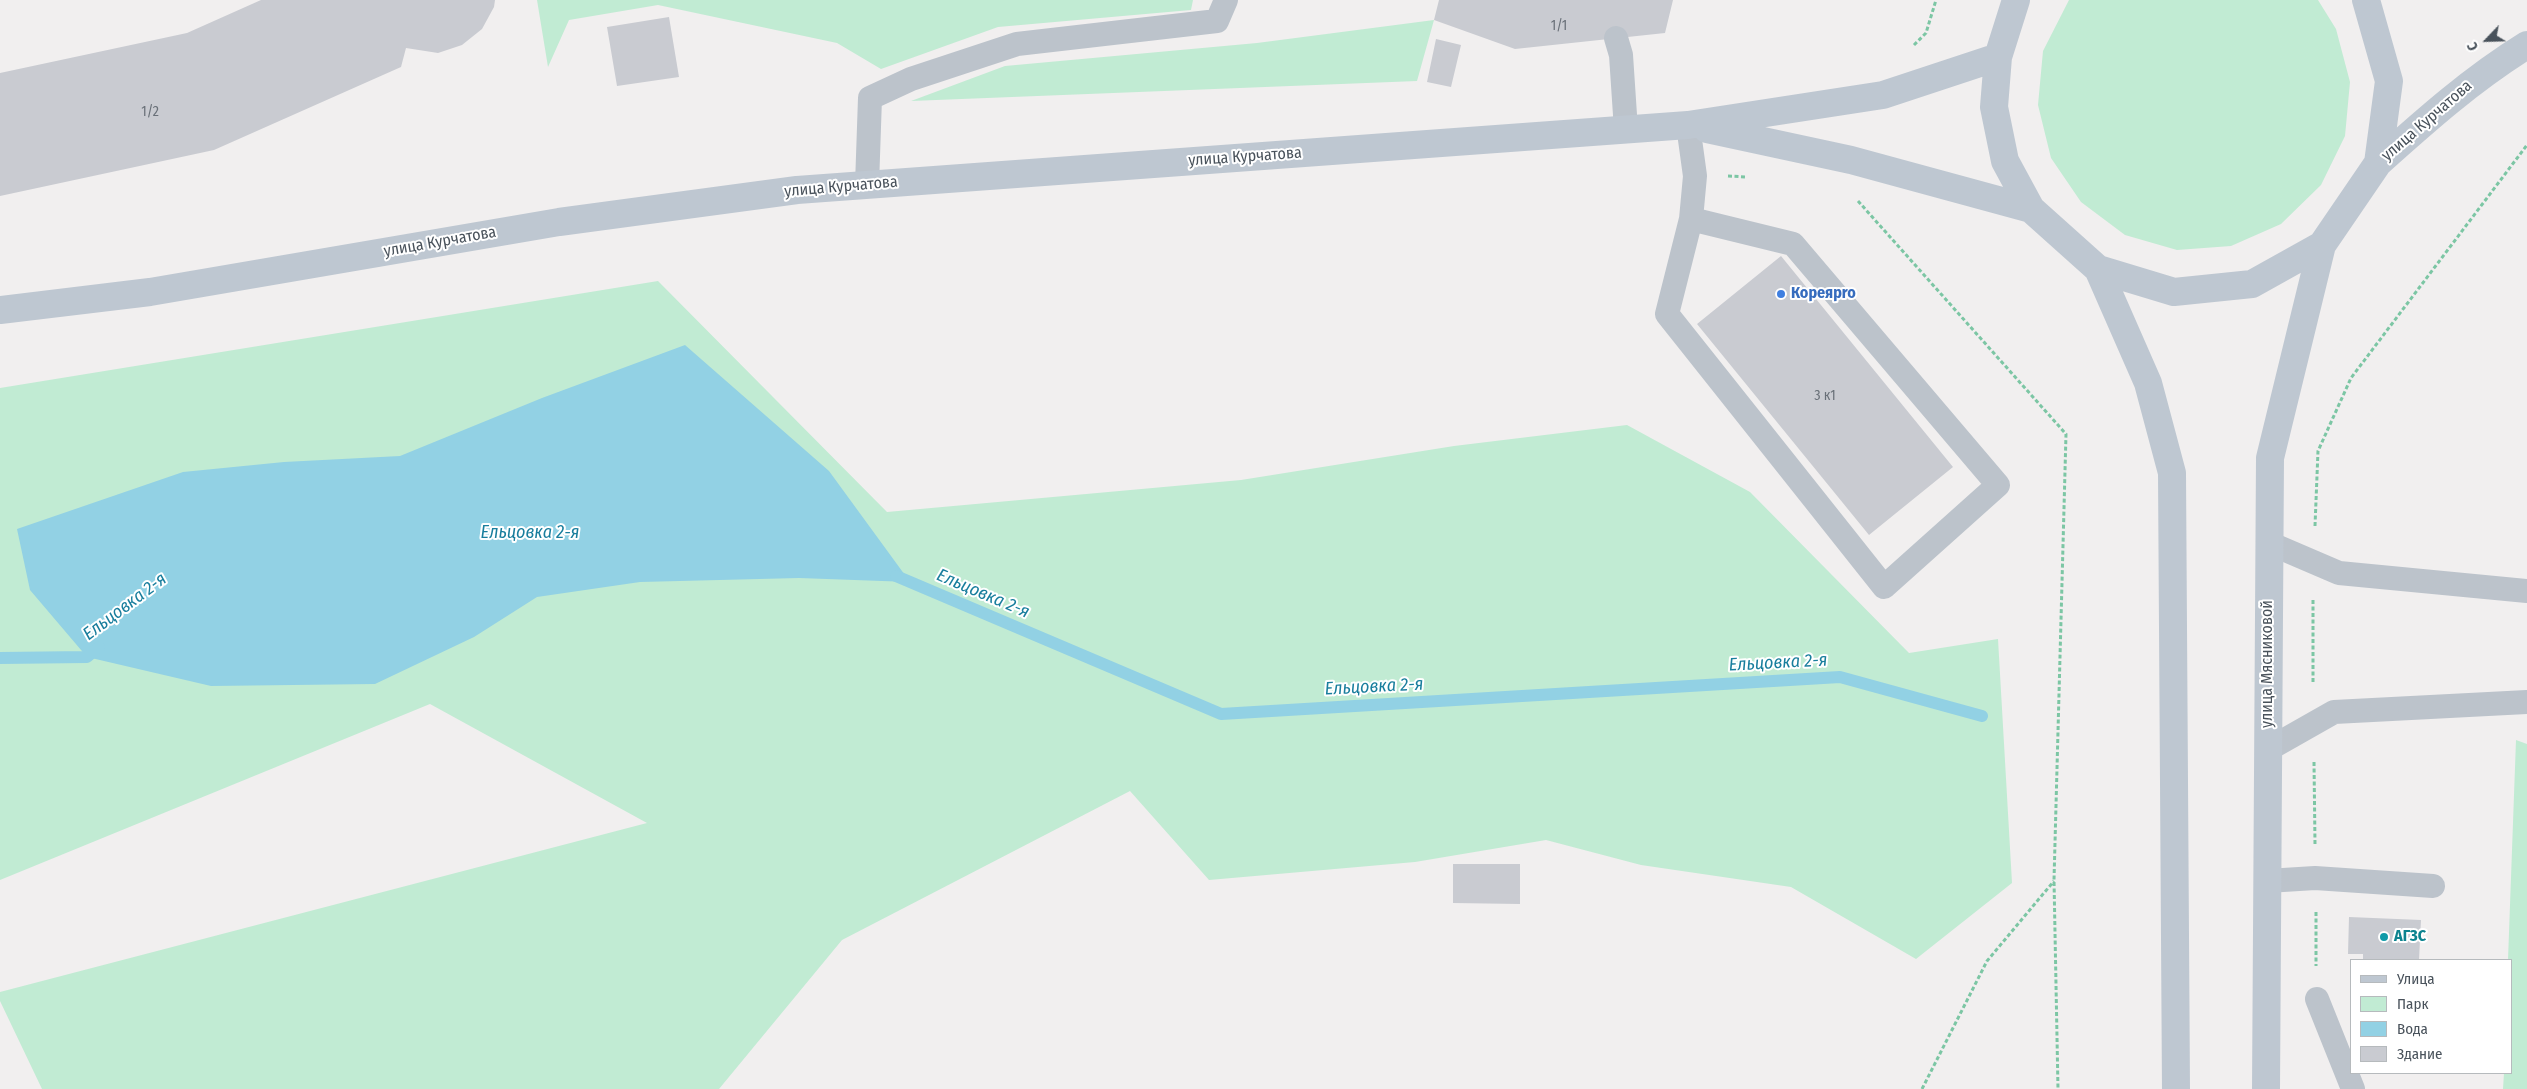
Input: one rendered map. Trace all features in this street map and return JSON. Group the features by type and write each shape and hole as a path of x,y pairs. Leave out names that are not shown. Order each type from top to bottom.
{"main road":[{"path":"2016,0 1998,57 1994,107 2005,160 2030,209 2098,269 2174,292 2252,284 2322,245 2378,163 2389,81 2366,0"},
{"name":"улица Курчатова","path":"2378,163 2447,100 2496,64 2527,45"},
{"path":"1688,126 1883,95 1998,57"},
{"name":"улица Курчатова","path":"0,310 150,292 559,222 797,190 1688,126"},
{"path":"1688,126 1851,160 2030,209"},
{"name":"улица Мясниковой","path":"2266,1089 2270,458 2322,245"},
{"path":"2098,269 2148,383 2172,473 2176,1089"}],"lane":[{"path":"867,185 870,98 911,79 1018,44 1217,21 1226,0"},
{"path":"1616,38 1621,55 1626,130"},
{"path":"1688,126 1695,176 1691,219 1667,314 1884,587 1998,486 1793,244 1691,219"},
{"path":"2269,543 2339,573 2527,591"},
{"path":"2267,750 2334,712 2527,702"},
{"path":"2267,880 2315,878 2433,886"},
{"path":"2317,999 2352,1089"}],"path":[{"path":"1695,176 1752,177"},
{"path":"1857,200 2066,434 2054,880 2058,1089"},
{"path":"1922,1089 1987,961 2054,880"}],"green space":[{"path":"537,0 1193,0 1191,10 998,27 881,69 837,43 658,5 569,20 548,67"},
{"path":"2069,0 2318,0 2336,29 2350,82 2345,136 2321,185 2281,224 2231,246 2177,250 2125,235 2081,202 2051,158 2038,105 2043,51"},
{"path":"1434,20 1417,81 911,101 1005,66 1257,43"},
{"path":"658,281 887,512 1241,480 1454,446 1627,425 1750,492 1909,653 1998,639 2012,883 1916,959 1791,887 1641,865 1546,840 1415,862 1209,880 1130,791 842,940 719,1089 42,1089 0,1001 0,992 647,823 430,704 0,880 0,388"},
{"path":"2516,740 2527,744 2527,1089 2503,1089 2504,1074 2512,1074 2512,959 2508,959"}],"water":[{"path":"685,345 829,471 910,582 799,578 640,582 537,597 474,637 375,684 211,686 87,657 30,590 17,529 183,472 284,462 400,456 542,398"}],"building":[{"path":"261,0 495,0 494,7 482,29 462,45 438,53 406,48 401,67 214,150 0,196 0,73 187,33"},
{"path":"1439,0 1673,0 1665,33 1515,49 1434,20"},
{"path":"669,17 679,77 617,86 607,27"},
{"path":"1436,39 1461,45 1451,87 1427,82"},
{"path":"1781,256 1953,467 1869,535 1697,324"},
{"path":"1453,864 1520,864 1520,904 1453,903"},
{"name":"АГЗС","path":"2349,917 2421,920 2419,959 2363,959 2363,954 2348,954"}],"waterway":[{"name":"Ельцовка 2-я","path":"896,576 1221,714 1840,677 1982,716"},
{"name":"Ельцовка 2-я","path":"0,658 87,657 99,647"}],"place":[{"name":"Кореяpro","path":"1781,294"},
{"name":"АГЗС","path":"2384,937"}]}
